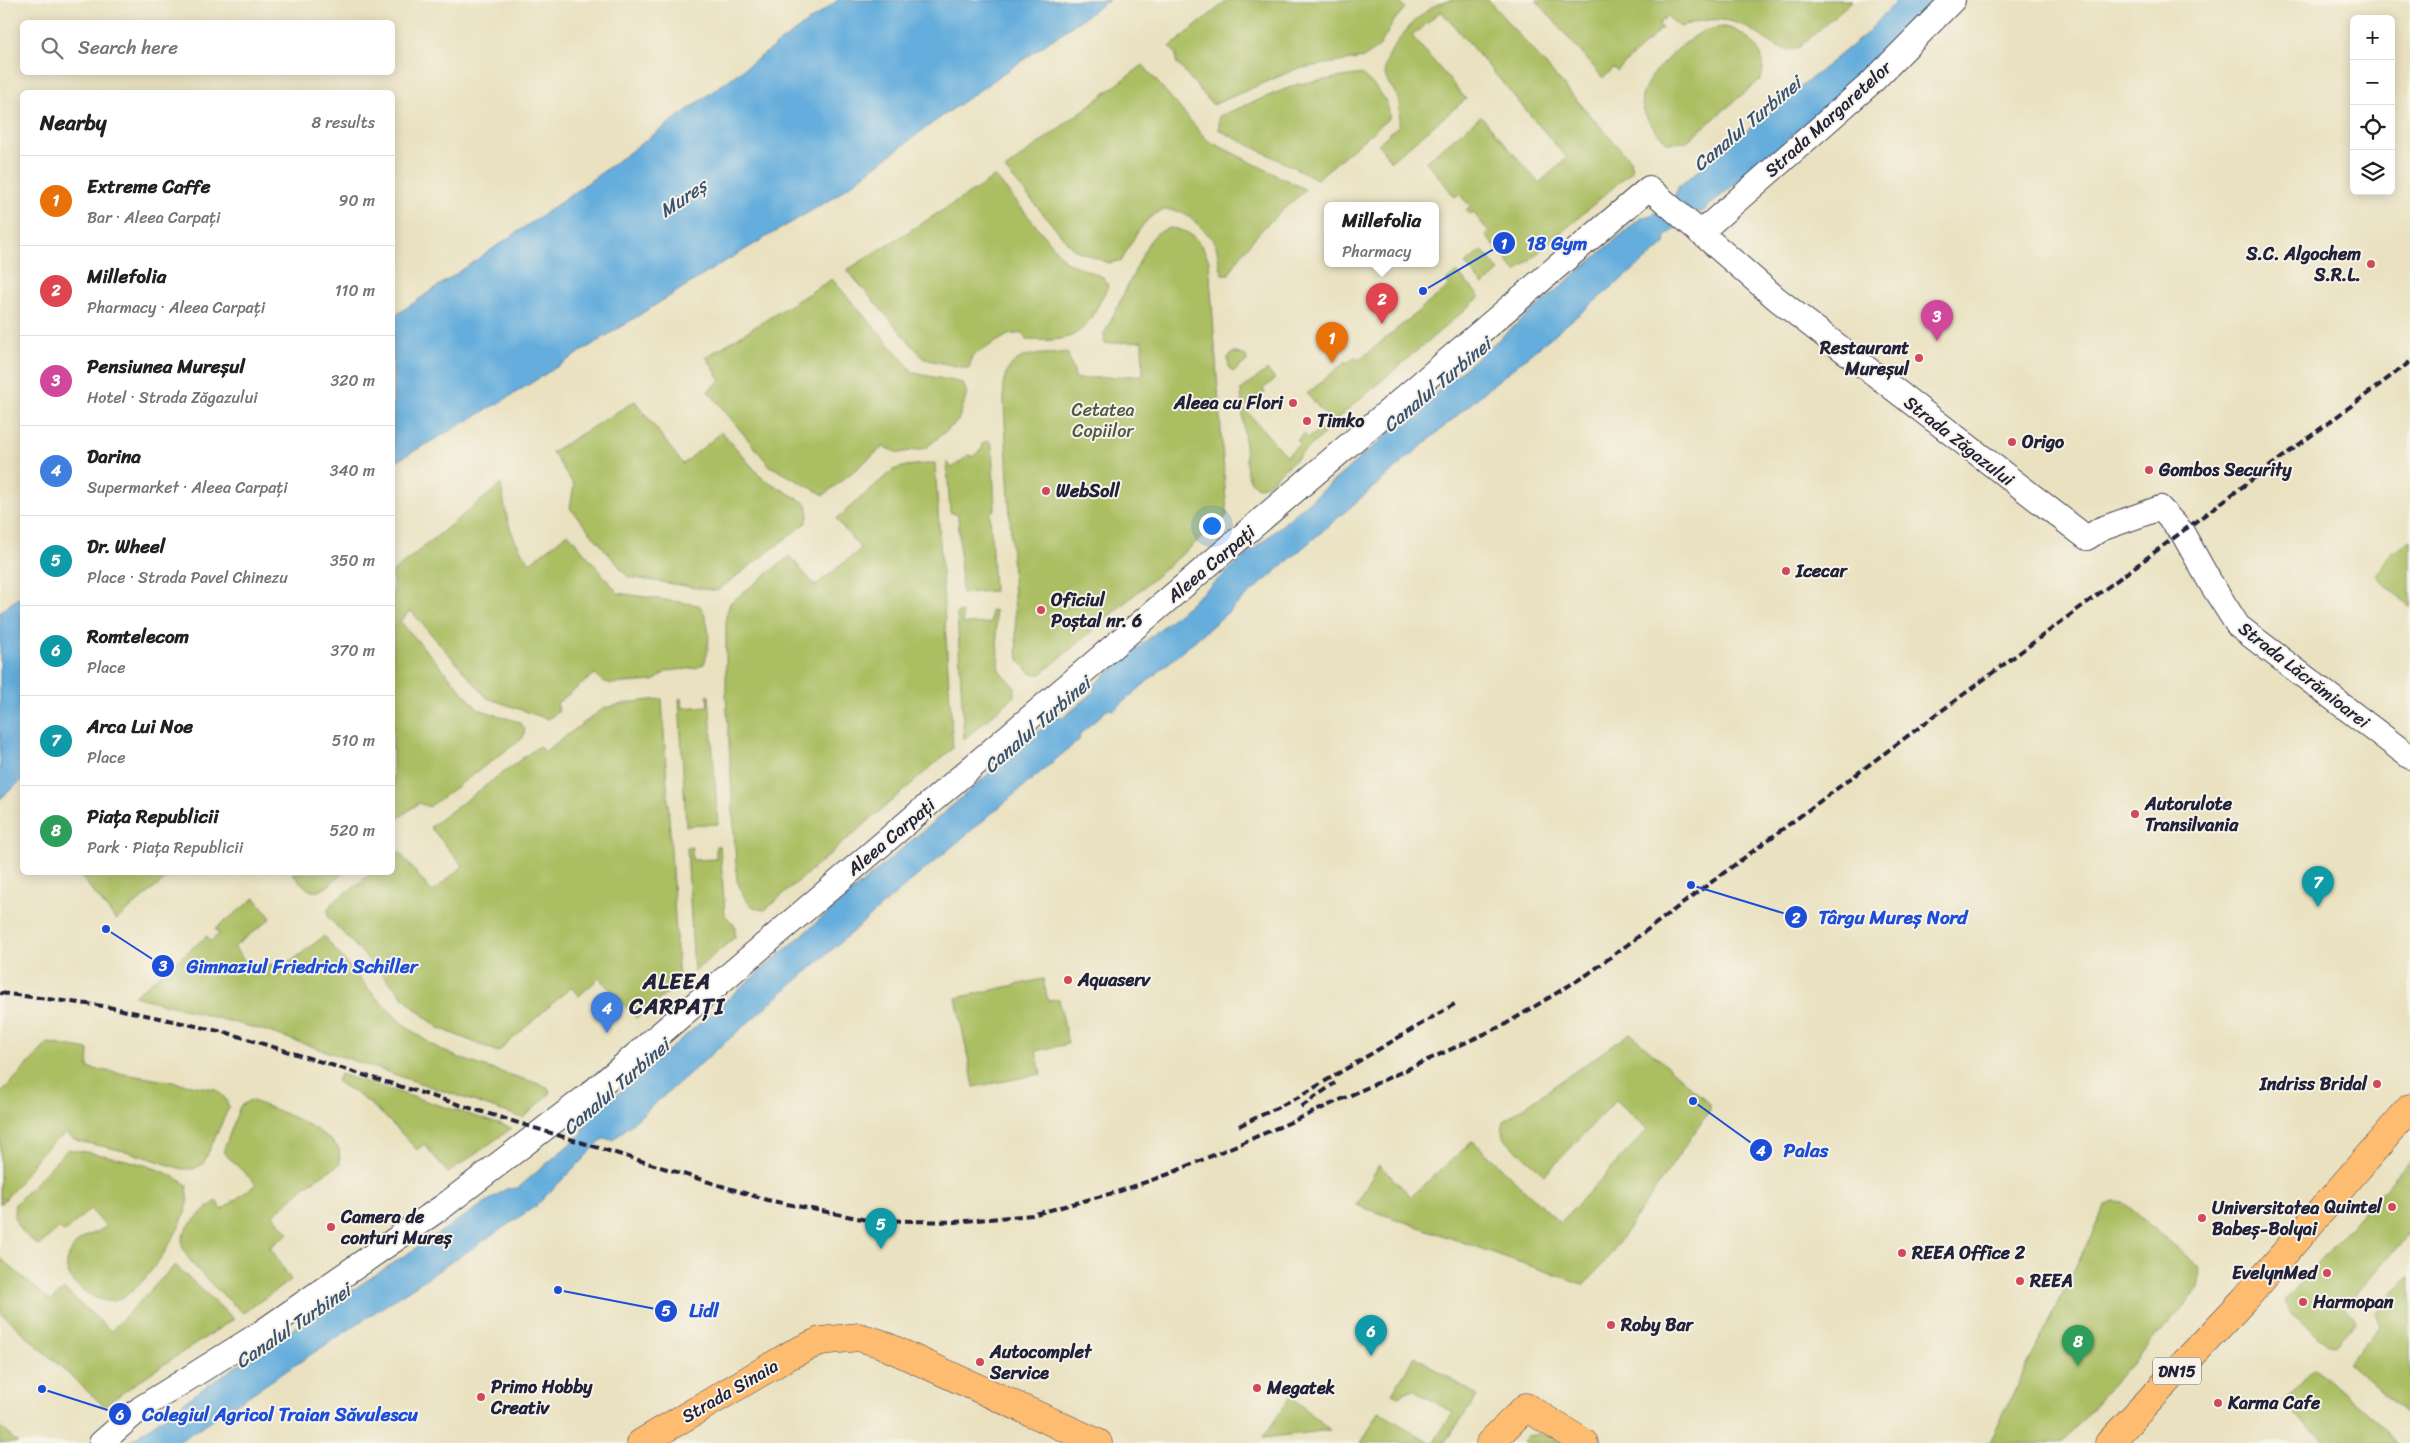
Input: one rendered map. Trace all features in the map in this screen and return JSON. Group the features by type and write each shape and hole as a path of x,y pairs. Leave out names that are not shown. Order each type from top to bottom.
{"main road":[{"name":"DN15","path":"2110,1443 2245,1298 2410,1108"},
{"name":"Strada Sinaia","path":"642,1443 784,1359 820,1341 859,1338 878,1343 1098,1443"},
{"path":"1490,1443 1526,1407 1584,1443"}],"street":[{"name":"Strada Margaretelor","path":"1693,227 1872,82 1952,0"},
{"name":"Strada Zăgazului","path":"1654,192 1777,299 2087,538 2101,529 2160,508"},
{"name":"Aleea Carpați","path":"101,1443 141,1408 256,1336 445,1205 591,1093 1654,192"},
{"name":"Strada Lăcrămioarei","path":"2160,508 2182,532 2210,582 2238,626 2410,758"}],"green space":[{"path":"1228,0 1398,0 1405,8 1394,21 1379,47 1363,58 1296,69 1213,105 1176,62 1176,54 1170,47"},
{"path":"1450,0 1488,0 1630,160 1632,171 1516,272 1486,236 1489,232 1473,212 1470,214 1466,210 1470,206 1459,194 1455,197 1426,161 1481,116 1539,183 1567,158 1441,11 1412,36 1466,99 1391,161 1378,144 1399,125 1399,103 1387,80 1385,69 1387,59 1408,28 1425,12 1434,6"},
{"path":"1536,0 1853,0 1797,49 1785,49 1775,45 1740,24 1724,20 1704,21 1680,27 1667,16 1659,24 1662,28 1617,71 1614,68 1603,78"},
{"path":"1723,27 1742,34 1758,50 1763,65 1761,79 1686,142 1668,143 1654,129 1644,111 1642,98 1644,90 1657,70 1676,50 1704,31"},
{"path":"1143,65 1207,140 1306,190 1255,237 1229,274 1223,274 1215,244 1206,232 1181,213 1169,210 1159,212 1150,218 1134,237 1122,260 1109,263 1073,249 1005,169"},
{"path":"1362,74 1377,88 1384,99 1389,111 1389,118 1317,179 1219,130 1219,116 1298,84"},
{"path":"995,176 1066,262 1103,277 1108,286 1086,324 1070,336 1059,339 1026,340 1022,333 1008,335 972,356 969,369 924,359 847,270"},
{"name":"Cetatea Copiilor","path":"1170,228 1184,231 1199,242 1209,261 1227,516 1041,674 1032,674 1020,662 1017,653 1003,384 1012,364 1019,359 1027,356 1067,352 1076,379 1143,375 1142,341 1105,344 1104,334 1149,242 1157,233"},
{"path":"1482,250 1499,271 1483,285 1465,264"},
{"path":"1457,272 1480,297 1332,423 1307,394 1346,361 1348,363 1355,357 1359,360 1449,286 1446,281"},
{"path":"832,279 914,373 963,383 967,394 958,421 926,448 899,453 883,447 824,495 770,466 708,391 721,380 706,357"},
{"path":"1233,352 1246,356 1247,361 1233,372 1229,368 1228,358"},
{"path":"1267,370 1275,379 1263,389 1265,393 1261,397 1259,395 1244,408 1286,456 1300,444 1297,440 1304,434 1308,438 1320,429 1324,434 1265,486 1258,487 1251,482 1247,473 1241,390"},
{"path":"635,401 683,464 722,432 762,478 807,504 809,514 806,523 717,591 628,577 570,508 574,485 552,452"},
{"path":"988,440 992,445 995,509 990,514 994,591 962,593 958,515 950,512 947,462 952,468 970,454 972,457 983,448 981,445"},
{"path":"935,463 953,748 765,910 754,907 746,900 737,881 726,694 726,616 730,603 790,556 815,586 861,549 836,519 893,470 906,466"},
{"path":"501,484 510,526 517,543 530,563 568,533 618,593 699,605 706,618 709,633 708,649 704,664 696,668 667,671 654,681 611,684 603,681 595,674 557,703 559,711 548,719 487,698 411,611 400,621 478,709 519,722 525,729 523,738 429,807 419,803 395,821 395,570"},
{"path":"2410,540 2410,607 2376,576 2389,555"},
{"path":"995,610 999,670 1015,688 1015,696 964,739 957,613 962,612 963,624 991,623 991,611"},
{"path":"707,696 709,696 718,824 686,826 679,699 681,698 682,708 708,706"},
{"path":"662,699 679,984 636,1018 599,978 579,996 571,987 498,1052 439,1028 413,1007 328,917 328,909 332,903 369,875 395,875 395,855 399,852 432,892 463,866 430,827 539,746 544,752 604,708 632,702"},
{"path":"716,846 720,846 725,915 735,926 735,937 694,972 687,848 692,847 692,860 716,859"},
{"path":"80,875 171,875 116,920"},
{"path":"294,875 341,875 328,886 317,891 312,891"},
{"path":"255,898 271,918 234,947 249,967 289,963 324,936 359,978 410,1030 451,1054 539,1084 549,1089 550,1094 523,1118 266,1031 134,996 207,936 211,941 219,934 215,929"},
{"path":"1043,979 1048,1001 1059,999 1068,1044 1036,1051 1041,1074 974,1087 956,998"},
{"path":"1630,1033 1710,1104 1710,1110 1610,1255 1585,1285 1356,1205 1379,1165 1411,1196 1473,1141 1560,1223 1648,1129 1616,1100 1545,1175 1504,1139 1502,1131 1504,1121"},
{"path":"48,1043 89,1050 88,1068 215,1089 225,1098 229,1107 203,1164 193,1169 182,1169 129,1152 78,1141 66,1134 46,1148 0,1204 0,1094"},
{"path":"340,1074 512,1128 448,1173 424,1144 417,1150 370,1104 337,1082"},
{"path":"250,1100 298,1119 319,1131 339,1148 340,1164 308,1184 273,1215 289,1233 270,1247 291,1280 243,1313 195,1267 187,1257 182,1239 191,1223 216,1201 222,1210 256,1184 223,1152 240,1106"},
{"path":"68,1149 130,1161 162,1171 187,1185 188,1204 184,1216 159,1261 136,1288 124,1297 113,1301 101,1300 88,1294 76,1285 67,1271 68,1258 77,1243 106,1226 90,1209 65,1232 58,1228 39,1246 24,1233 15,1218 15,1204"},
{"path":"2410,1160 2410,1237 2407,1236 2345,1307 2354,1315 2356,1322 2335,1346 2328,1345 2290,1312 2284,1301"},
{"path":"2114,1201 2123,1202 2199,1267 2201,1276 2199,1289 2061,1443 1989,1443 2105,1207"},
{"path":"0,1258 51,1301 64,1289 111,1331 175,1265 234,1319 149,1374 104,1406 0,1312"},
{"path":"2410,1275 2410,1418 2348,1362 2380,1327 2375,1313"},
{"path":"1415,1356 1478,1396 1444,1443 1433,1443 1453,1413 1413,1389 1398,1396 1392,1393"},
{"path":"2315,1368 2399,1443 2327,1443 2283,1403"},
{"path":"1291,1396 1330,1430 1263,1438"},
{"path":"1379,1412 1431,1443 1361,1443"},
{"path":"0,1426 18,1443 0,1443"},
{"path":"1538,1434 1550,1436 1561,1443 1523,1443 1527,1436"}],"water":[{"name":"Mureș","path":"838,0 1109,0 934,122 833,198 724,262 504,400 395,462 395,316 564,200"},
{"name":"Canalul Turbinei","path":"1897,0 1938,0 1916,26 1858,79 1702,212 1694,212 1666,236 1665,244 1495,383 1114,710 1108,709 1080,734 1079,740 897,893 613,1140 603,1139 536,1206 177,1443 128,1443 205,1387 506,1189 518,1188 583,1133 583,1124 1056,716 1064,717 1094,692 1094,685 1642,217 1653,214 1664,207 1673,197 1678,187 1867,33"},
{"path":"20,597 20,782 0,799 0,612"}],"railway":[{"path":"0,993 104,1006 228,1033 767,1200 867,1220 955,1222 1032,1215 1120,1191 1169,1174 1305,1116 1504,1025 1588,974 2410,362"},
{"path":"1239,1126 1297,1098 1458,1002"},
{"path":"1301,1107 1335,1083"}],"place":[{"name":"S.C. Algochem S.R.L.","path":"2371,264"},
{"name":"18 Gym","path":"1423,291"},
{"name":"Millefolia","path":"1382,324"},
{"name":"Pensiunea Mureșul","path":"1937,341"},
{"name":"Restaurant Mureșul","path":"1919,358"},
{"name":"Extreme Caffe","path":"1332,363"},
{"name":"Aleea cu Flori","path":"1293,403"},
{"name":"Timko","path":"1307,421"},
{"name":"Origo","path":"2012,442"},
{"name":"Gombos Security","path":"2149,470"},
{"name":"WebSoll","path":"1046,491"},
{"name":"Icecar","path":"1786,571"},
{"name":"Oficiul Poștal nr. 6","path":"1041,610"},
{"name":"Autorulote Transilvania","path":"2135,814"},
{"name":"Târgu Mureș Nord","path":"1691,885"},
{"name":"Arca Lui Noe","path":"2318,907"},
{"name":"Gimnaziul Friedrich Schiller","path":"106,929"},
{"name":"Aquaserv","path":"1068,980"},
{"name":"Darina","path":"607,1033"},
{"name":"Indriss Bridal","path":"2377,1084"},
{"name":"Palas","path":"1693,1101"},
{"name":"Quintel","path":"2392,1207"},
{"name":"Universitatea Babeș-Bolyai","path":"2202,1218"},
{"name":"Camera de conturi Mureș","path":"331,1227"},
{"name":"Dr. Wheel","path":"881,1249"},
{"name":"REEA Office 2","path":"1902,1253"},
{"name":"EvelynMed","path":"2327,1273"},
{"name":"REEA","path":"2020,1281"},
{"name":"Lidl","path":"558,1290"},
{"name":"Harmopan","path":"2303,1302"},
{"name":"Roby Bar","path":"1611,1325"},
{"name":"Romtelecom","path":"1371,1356"},
{"name":"Autocomplet Service","path":"980,1362"},
{"name":"Piața Republicii","path":"2078,1366"},
{"name":"Megatek","path":"1257,1388"},
{"name":"Colegiul Agricol Traian Săvulescu","path":"42,1389"},
{"name":"Primo Hobby Creativ","path":"481,1397"},
{"name":"Karma Cafe","path":"2218,1403"}],"district":[{"name":"ALEEA CARPAȚI","path":"677,994"}]}
